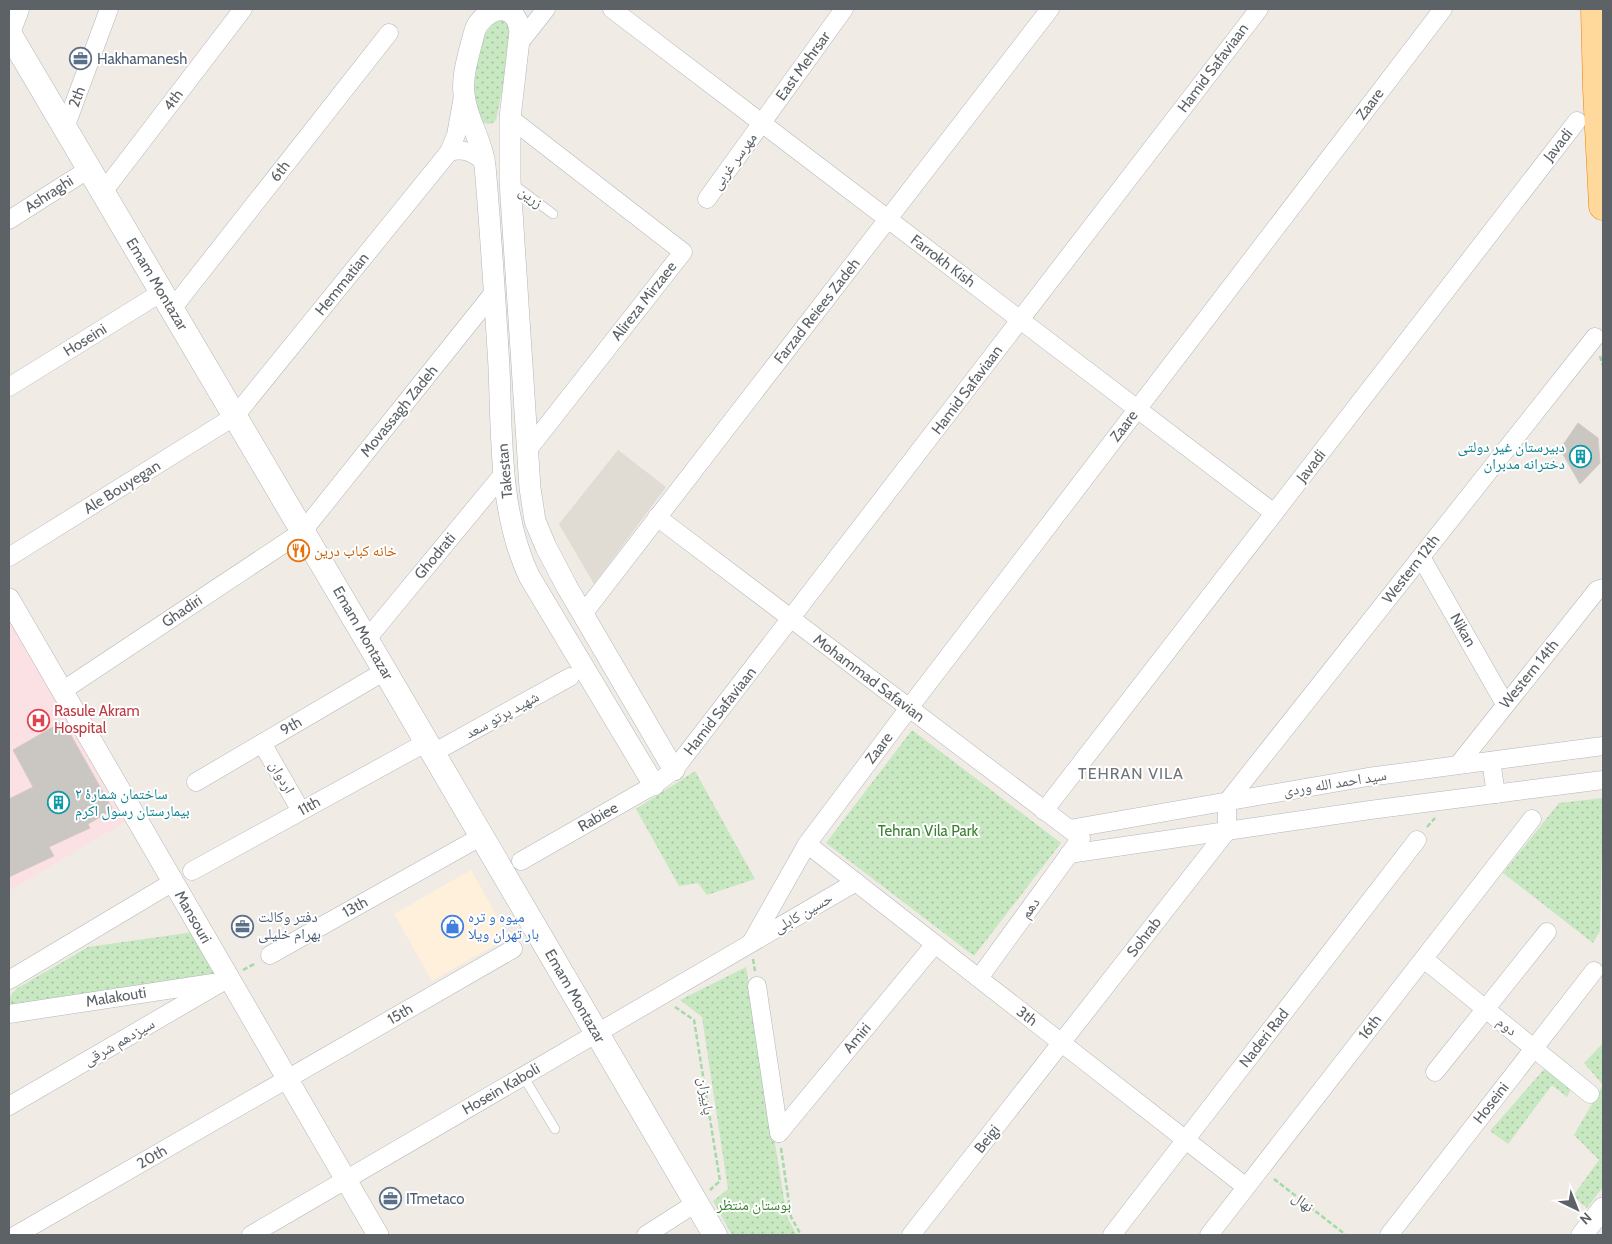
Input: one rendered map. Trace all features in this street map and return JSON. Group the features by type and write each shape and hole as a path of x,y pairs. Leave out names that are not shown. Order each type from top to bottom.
{"highway":[{"path":"1595,9 1603,206"}],"main road":[{"path":"9,31 17,9"},
{"name":"Emam Montazar","path":"9,31 715,1235"}],"street":[{"name":"2th","path":"65,128 109,9"},
{"name":"4th","path":"103,192 243,9"},
{"path":"520,42 546,9"},
{"name":"Farrokh Kish","path":"612,9 1274,513"},
{"name":"East Mehrsar","path":"762,123 844,9"},
{"name":"Farzad Reiees Zadeh","path":"583,614 1050,9"},
{"name":"Hamid Safaviaan","path":"674,770 792,619 1259,9"},
{"name":"Zaare","path":"751,943 807,844 1443,9"},
{"path":"478,17 493,11 510,10"},
{"name":"Takestan","path":"510,10 519,23 520,42 510,118 510,181 530,488 535,521 546,548 674,770"},
{"name":"Takestan","path":"478,17 467,59 464,94 484,162 495,291 504,473 513,530 519,554 529,576 654,785"},
{"name":"6th","path":"167,301 389,34"},
{"name":"Hemmatian","path":"235,416 449,152 456,135 464,94"},
{"name":"Alireza Mirzaee","path":"510,118 683,252 528,451"},
{"name":"Javadi","path":"1044,811 1577,121"},
{"name":"مهرسر غربی","path":"707,199 762,123"},
{"path":"449,152 456,150 470,152 484,162"},
{"name":"Ashraghi","path":"9,220 89,168"},
{"path":"491,248 515,247"},
{"name":"Movassagh Zadeh","path":"303,531 495,291"},
{"name":"Hoseini","path":"9,387 167,301"},
{"name":"Western 12th","path":"1227,802 1595,337"},
{"name":"Ale Bouyegan","path":"9,557 235,416"},
{"name":"Ghodrati","path":"367,639 504,473"},
{"name":"Mohammad Safavian","path":"657,517 1075,834"},
{"name":"Ghadiri","path":"62,691 303,531"},
{"name":"Nikan","path":"1421,557 1505,704"},
{"name":"Western 14th","path":"1458,765 1597,590 1603,588"},
{"name":"Mansouri","path":"9,599 173,882 226,980 287,1079 378,1235"},
{"path":"561,628 583,614"},
{"name":"9th","path":"196,782 385,671"},
{"name":"شهید پرتو سعد","path":"430,747 570,677"},
{"name":"اردوان","path":"262,743 302,811"},
{"name":"سید احمد الله وردی","path":"1075,834 1227,802 1368,777 1603,746"},
{"name":"11th","path":"192,871 302,811 430,747"},
{"path":"1491,761 1496,794"},
{"name":"Rabiee","path":"521,861 654,785 674,770"},
{"name":"سید احمد الله وردی","path":"1069,854 1603,780"},
{"path":"1227,802 1227,831"},
{"name":"16th","path":"1209,1235 1532,819"},
{"name":"Sohrab","path":"1062,1043 1227,831"},
{"name":"دهم","path":"979,978 1069,854 1075,834"},
{"name":"13th","path":"270,955 482,836"},
{"name":"Naderi Rad","path":"1112,1235 1417,840"},
{"name":"3th","path":"807,844 1246,1187"},
{"path":"9,980 173,882"},
{"name":"حسین کابلی","path":"751,943 856,882"},
{"path":"1436,1072 1547,932"},
{"name":"Hosein Kaboli","path":"251,1235 751,943"},
{"name":"Amiri","path":"779,1133 935,944"},
{"name":"15th","path":"287,1079 513,949"},
{"name":"دوم","path":"1424,958 1590,1094"},
{"name":"Hoseini","path":"1389,1235 1594,971"},
{"name":"Malakouti","path":"9,1014 226,980"},
{"name":"سیزدهم شرقی","path":"9,1106 226,980"},
{"path":"757,986 779,1133"},
{"name":"Beigi","path":"912,1235 1062,1043"},
{"name":"20th","path":"16,1235 287,1079"},
{"path":"646,1235 696,1203"},
{"path":"1582,1235 1603,1208"}],"lane":[{"name":"زرین","path":"510,181 553,214"},
{"path":"522,1076 555,1129"}],"path":[{"path":"1417,840 1450,800"},
{"path":"751,943 757,986"},
{"path":"226,980 270,955"},
{"name":"پاییزان","path":"659,996 694,1020 720,1181 696,1203"},
{"path":"779,1133 791,1217 801,1235"},
{"name":"نهال","path":"1261,1169 1346,1235"}],"shaded area":[{"path":"618,450 666,487 594,584 559,524"},
{"name":"Rasule Akram Hospital","path":"9,619 125,822 9,891"},
{"name":"میوه و تره بار تهران ویلا","path":"471,870 509,937 432,981 394,914"}],"green space":[{"path":"496,19 506,19 512,25 510,53 496,120 491,124 487,124 481,121 471,84 483,37"},
{"name":"Tehran Vila Park","path":"912,730 1061,843 974,956 826,843"},
{"path":"695,771 755,879 707,895 698,883 679,886 636,809"},
{"path":"1603,798 1600,931 1593,943 1503,873 1559,803"},
{"path":"194,932 218,977 9,1008 9,998 16,989 88,947"},
{"name":"بوستان منتظر","path":"746,967 787,1217 797,1235 732,1235 713,1201 728,1189 702,1017 680,1000"},
{"path":"1603,1043 1603,1085 1584,1063"},
{"path":"1546,1067 1571,1089 1567,1097 1552,1085 1508,1144 1490,1131"},
{"path":"1603,1085 1603,1187 1587,1208 1573,1196 1599,1160 1574,1135"}],"building":[{"name":"دبیرستان غیر دولتی دخترانه مدبران","path":"1578,423 1598,438 1600,463 1580,484 1560,449"},
{"name":"ساختمان شمارهٔ ۲ بیمارستان رسول اکرم","path":"63,721 112,808 109,812 88,824 90,828 49,847 54,856 9,877 9,799 33,787 13,750"}],"place":[{"name":"Hakhamanesh","path":"81,59"},
{"name":"دبیرستان غیر دولتی دخترانه مدبران","path":"1581,456"},
{"name":"خانه کباب درین","path":"298,551"},
{"name":"Rasule Akram Hospital","path":"38,720"},
{"name":"ساختمان شمارهٔ ۲ بیمارستان رسول اکرم","path":"59,803"},
{"name":"دفتر وکالت بهرام خلیلی","path":"242,926"},
{"name":"میوه و تره بار تهران ویلا","path":"452,926"},
{"name":"ITmetaco","path":"390,1199"}],"district":[{"name":"TEHRAN VILA","path":"1131,773"}]}
